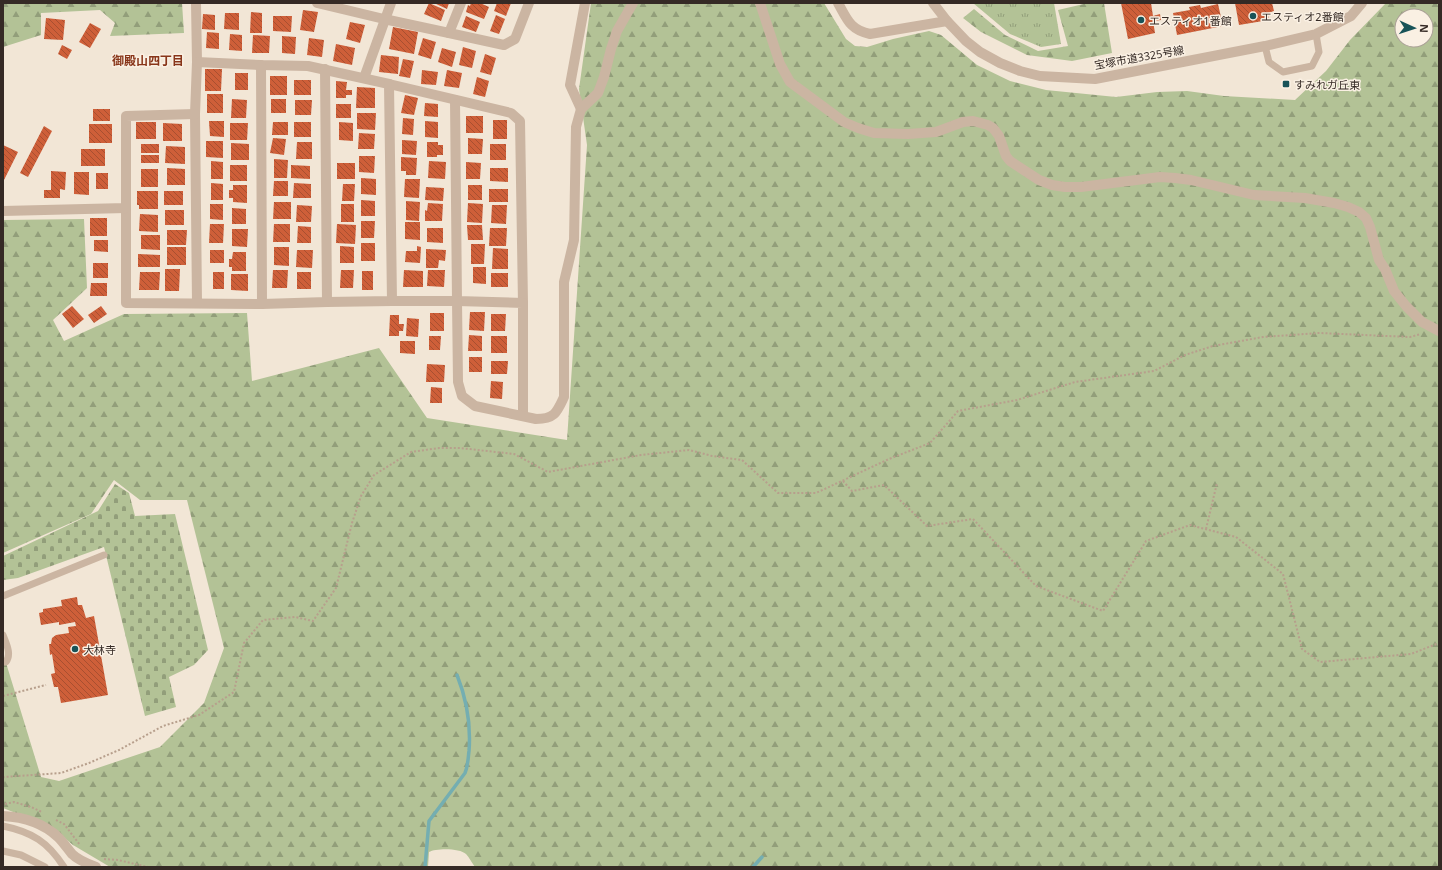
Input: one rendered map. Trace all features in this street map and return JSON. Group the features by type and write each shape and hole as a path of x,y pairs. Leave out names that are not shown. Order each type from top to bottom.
{"street":[{"path":"196,3 197,62 195,114 197,303"},
{"path":"318,3 328,4 384,20 504,45 515,38 529,3"},
{"path":"364,78 391,3"},
{"path":"449,33 461,3"},
{"path":"581,109 570,85 584,3"},
{"path":"455,100 458,382 462,396 475,406 536,419 546,419 557,412 564,397 564,282 574,240 576,127 581,109 598,93 618,31 633,3"},
{"path":"760,3 780,64 790,82 844,122 858,128 874,133 908,134 936,132 963,122 973,121 994,128 999,136 1006,156 1010,161 1039,180 1052,185 1081,187 1160,177 1175,178 1191,180 1254,195 1305,198 1334,203 1359,212 1366,218 1370,227 1379,260 1385,269 1394,291 1422,322 1438,331"},
{"path":"838,3 850,24 861,32 870,34 947,21"},
{"name":"宝塚市道3325号線","path":"933,3 947,21 966,41 980,52 1000,63 1020,71 1040,76 1095,79 1265,46 1316,34 1351,16 1362,3"},
{"path":"197,62 308,66 325,69 511,113 520,121 523,416"},
{"path":"261,65 262,304"},
{"path":"325,69 327,302"},
{"path":"389,84 392,301"},
{"path":"195,114 126,116 126,303 262,304 392,301 523,303"},
{"path":"3,210 126,208"},
{"path":"3,816 19,817 34,823 53,833 73,855 81,861 97,863"}],"lane":[{"path":"1265,46 1269,62 1283,72 1312,66 1319,52 1316,34"},
{"path":"3,596 104,555"},
{"path":"3,635 9,654 6,662 3,662"},
{"path":"3,826 14,828 31,835 47,845 55,853 64,867"},
{"path":"3,851 21,855 45,867"},
{"path":"55,853 59,867"}],"path":[{"path":"3,778 61,773 119,750 163,726 199,715 234,692 244,643 263,620 295,617 312,621 336,588 352,523 361,496 374,475 411,452 439,448 460,448 514,454 548,472 641,455 689,450 712,456 742,460 778,493 816,493 889,459 930,442 958,411 1017,400 1075,382 1154,370 1185,355 1213,346 1263,337 1319,333 1410,337 1438,331"},
{"path":"843,480 852,491 884,485 927,526 973,519 1036,586 1104,611 1146,541 1190,525 1236,536 1283,574 1302,649 1320,662 1411,654 1439,643"},
{"path":"1206,529 1217,483"},
{"path":"3,696 46,685"},
{"path":"3,805 14,802 31,807 44,814"},
{"path":"51,817 64,824 79,842 82,849"},
{"path":"97,863 118,860 148,867"}],"green space":[{"path":"3,3 182,3 184,33 110,36 115,23 100,10 41,13 41,35 3,47"},
{"path":"591,3 824,3 846,39 855,46 867,47 893,39 929,31 941,35 977,65 1010,81 1046,90 1116,97 1157,92 1187,91 1224,96 1295,100 1326,71 1350,40 1386,3 1439,3 1439,867 475,867 463,852 448,849 429,852 428,867 110,867 73,845 51,827 3,808 3,653 41,777 59,781 160,747 204,703 224,648 187,500 140,500 114,480 91,514 3,553 3,220 84,219 87,288 53,320 64,341 124,314 247,313 252,381 379,348 427,418 567,440 587,145 579,89"},
{"path":"973,3 1054,3 1061,44 1041,47 1010,34"},
{"path":"1088,3 1104,3 1112,53 1072,61 1027,55 981,32 963,18 974,9 1005,35 1038,51 1068,46 1058,10"},
{"path":"115,484 129,493 135,516 175,514 208,650 194,665 169,677 176,707 145,716 104,547 18,578 3,580 3,556 98,511"}],"building":[{"path":"429,3 445,10 441,21 424,14"},
{"path":"434,3 449,3 447,9"},
{"path":"471,3 480,3 489,7 484,19 466,12 468,5 470,6"},
{"path":"497,3 511,3 506,16 494,11"},
{"name":"エスティオ1番館","path":"1121,3 1151,3 1153,16 1160,14 1161,20 1153,21 1155,33 1128,39"},
{"name":"エスティオ2番館","path":"1235,3 1272,3 1274,11 1268,13 1269,20 1239,25"},
{"path":"1218,4 1223,26 1177,35 1173,13 1190,10 1189,7 1200,5 1201,8"},
{"path":"303,10 318,12 314,32 300,30"},
{"path":"251,12 262,13 262,33 250,33"},
{"path":"225,13 239,13 239,30 224,29"},
{"path":"203,14 215,15 215,30 202,29"},
{"path":"496,15 505,19 499,34 490,31"},
{"path":"273,16 292,16 291,32 273,31"},
{"path":"466,16 480,22 476,32 462,27"},
{"path":"46,18 65,20 63,40 44,39"},
{"path":"350,22 365,25 360,43 346,39"},
{"path":"90,23 101,29 90,48 79,42"},
{"path":"393,27 418,32 414,54 389,49"},
{"path":"207,32 219,33 219,49 206,48"},
{"path":"230,34 242,35 242,51 229,50"},
{"path":"253,35 270,36 269,53 252,53"},
{"path":"282,36 296,37 295,54 282,53"},
{"path":"309,38 324,40 322,57 307,55"},
{"path":"423,38 436,42 431,59 418,55"},
{"path":"336,44 355,48 352,65 333,61"},
{"path":"62,45 72,50 67,59 58,54"},
{"path":"463,47 476,51 472,68 459,65"},
{"path":"442,48 456,52 452,67 438,62"},
{"path":"485,54 496,58 491,75 480,72"},
{"path":"381,55 399,57 398,74 379,72"},
{"path":"403,59 414,61 410,78 399,76"},
{"path":"205,69 222,69 221,91 205,91"},
{"path":"422,70 438,72 436,85 421,84"},
{"path":"447,70 462,73 459,88 444,86"},
{"path":"235,73 248,73 248,90 235,90"},
{"path":"270,76 287,76 287,95 270,95"},
{"path":"477,77 489,81 485,97 473,94"},
{"path":"294,80 311,80 311,95 294,95"},
{"path":"336,81 347,82 346,90 352,90 352,95 346,95 346,98 336,98"},
{"path":"357,87 375,88 375,108 356,108"},
{"path":"207,94 223,94 223,113 207,113"},
{"path":"405,95 418,98 414,115 401,113"},
{"path":"232,99 247,100 246,118 231,118"},
{"path":"271,99 286,99 286,113 271,113"},
{"path":"295,100 312,100 311,115 295,115"},
{"path":"425,103 438,104 438,117 424,116"},
{"path":"336,104 351,104 351,118 336,118"},
{"path":"93,109 110,109 110,121 93,121"},
{"path":"357,113 376,113 375,130 357,129"},
{"path":"466,116 483,116 483,133 466,133"},
{"path":"403,118 414,119 413,135 402,134"},
{"path":"493,120 507,120 507,139 493,139"},
{"path":"209,121 224,121 224,137 210,136"},
{"path":"425,121 438,122 438,138 425,137"},
{"path":"136,122 156,122 156,139 136,139"},
{"path":"273,122 288,122 288,135 272,135"},
{"path":"294,122 311,122 311,137 294,137"},
{"path":"339,122 353,123 353,141 339,140"},
{"path":"163,123 182,124 182,141 163,141"},
{"path":"230,123 248,123 247,140 230,140"},
{"path":"89,124 112,124 112,143 89,143"},
{"path":"44,126 52,131 28,177 20,173"},
{"path":"359,133 375,134 374,149 358,149"},
{"path":"273,138 286,139 284,155 270,153"},
{"path":"468,138 483,139 482,154 468,154"},
{"path":"402,140 417,141 416,155 402,154"},
{"path":"206,141 223,141 223,158 206,157"},
{"path":"297,142 312,142 312,159 296,159"},
{"path":"427,142 438,142 438,145 443,145 443,155 437,155 437,157 427,157"},
{"path":"231,143 249,144 249,160 231,160"},
{"path":"141,144 159,144 159,153 141,153"},
{"path":"490,144 506,144 506,160 490,160"},
{"path":"3,145 18,152 3,182"},
{"path":"166,146 185,147 185,164 165,163"},
{"path":"81,149 105,149 105,166 81,166"},
{"path":"141,155 159,155 159,163 141,163"},
{"path":"359,156 375,156 374,173 359,172"},
{"path":"401,157 417,158 416,175 406,175 406,171 401,171"},
{"path":"274,159 288,160 287,178 274,178"},
{"path":"211,161 223,162 223,179 211,179"},
{"path":"429,161 446,162 445,179 428,178"},
{"path":"466,162 481,163 480,179 466,179"},
{"path":"337,163 355,163 355,179 337,179"},
{"path":"230,165 247,165 247,181 230,181"},
{"path":"291,165 310,166 310,179 291,178"},
{"path":"167,168 185,169 185,185 167,185"},
{"path":"490,168 508,168 508,182 490,181"},
{"path":"141,169 158,169 158,187 141,187"},
{"path":"51,171 66,172 65,190 60,189 60,198 44,198 44,190 51,190"},
{"path":"74,172 89,172 89,195 74,194"},
{"path":"96,173 108,173 108,189 96,189"},
{"path":"361,178 376,179 376,195 361,194"},
{"path":"405,179 420,179 419,198 404,197"},
{"path":"274,181 288,181 288,196 273,196"},
{"path":"211,183 223,184 223,200 211,200"},
{"path":"294,183 311,184 311,198 293,198"},
{"path":"343,184 355,184 354,201 342,201"},
{"path":"233,185 247,185 247,203 233,202 233,198 229,198 229,190 233,190"},
{"path":"468,185 482,185 482,200 468,200"},
{"path":"426,187 444,188 443,201 425,200"},
{"path":"489,189 508,189 508,202 489,202"},
{"path":"137,191 158,191 158,209 139,209 139,205 137,205"},
{"path":"164,191 183,191 183,205 164,205"},
{"path":"361,200 375,201 375,216 361,216"},
{"path":"406,201 420,202 419,221 406,220"},
{"path":"274,202 291,202 291,219 273,219"},
{"path":"428,203 443,204 442,221 425,221 425,210 427,211"},
{"path":"468,203 483,204 482,223 467,222"},
{"path":"210,204 223,204 223,220 210,219"},
{"path":"341,204 354,204 354,222 341,222"},
{"path":"297,205 312,206 311,222 296,222"},
{"path":"492,205 507,205 506,224 491,223"},
{"path":"232,208 246,209 246,224 232,224"},
{"path":"165,210 184,210 184,225 165,225"},
{"path":"140,214 158,215 158,232 139,231"},
{"path":"90,218 107,218 107,236 90,236"},
{"path":"361,221 375,221 374,238 361,238"},
{"path":"405,222 420,222 420,240 405,239"},
{"path":"210,224 224,224 223,243 209,243"},
{"path":"274,224 290,224 290,242 273,242"},
{"path":"337,224 356,225 355,244 336,243"},
{"path":"467,225 482,225 483,240 468,240"},
{"path":"298,226 311,227 311,243 297,243"},
{"path":"427,228 443,228 443,243 427,242"},
{"path":"490,228 507,228 506,246 489,246"},
{"path":"232,229 248,229 247,247 232,246"},
{"path":"167,230 187,230 186,245 167,245"},
{"path":"141,235 160,235 160,250 141,249"},
{"path":"94,240 108,240 108,252 94,251"},
{"path":"361,243 375,243 375,261 361,261"},
{"path":"471,244 485,244 484,264 471,264"},
{"path":"340,246 354,247 354,263 340,263"},
{"path":"417,246 421,247 420,263 405,262 406,251 417,251"},
{"path":"167,247 186,247 186,265 167,265"},
{"path":"274,247 289,247 289,266 274,265"},
{"path":"493,248 508,249 508,269 492,269"},
{"path":"426,249 446,250 445,261 439,260 438,268 426,268"},
{"path":"210,250 224,250 224,263 210,263"},
{"path":"297,250 313,250 312,268 296,267"},
{"path":"233,252 246,252 246,271 232,271 232,267 229,267 229,259 232,259"},
{"path":"138,254 160,255 160,267 138,267"},
{"path":"93,263 108,263 108,278 93,278"},
{"path":"473,267 486,267 486,284 473,283"},
{"path":"165,269 180,269 179,291 165,291"},
{"path":"273,270 288,270 287,288 272,288"},
{"path":"341,270 354,270 353,288 340,288"},
{"path":"404,270 423,271 423,287 403,287"},
{"path":"428,270 445,270 444,287 427,286"},
{"path":"362,271 373,271 373,290 362,290"},
{"path":"140,272 160,272 159,290 139,290"},
{"path":"213,272 224,272 224,289 213,289"},
{"path":"297,272 311,272 311,289 297,289"},
{"path":"491,273 508,273 508,287 491,287"},
{"path":"231,274 248,274 248,291 231,290"},
{"path":"91,283 107,283 107,296 90,296"},
{"path":"72,306 84,319 73,328 62,314"},
{"path":"101,306 107,314 94,323 88,315"},
{"path":"470,312 485,312 484,331 469,330"},
{"path":"430,313 444,313 444,331 430,331"},
{"path":"491,314 506,314 505,331 491,331"},
{"path":"390,315 399,315 399,324 404,324 403,331 399,331 399,336 389,336"},
{"path":"407,318 419,319 418,337 406,336"},
{"path":"469,335 482,336 482,351 468,351"},
{"path":"429,336 441,336 440,350 429,350"},
{"path":"491,336 507,336 507,353 491,353"},
{"path":"400,341 415,341 415,354 400,353"},
{"path":"469,357 482,357 482,372 469,372"},
{"path":"491,361 508,361 507,374 491,374"},
{"path":"427,364 445,365 444,382 426,382"},
{"path":"491,381 503,382 502,399 490,398"},
{"path":"431,387 442,388 442,403 430,403"},
{"name":"大林寺","path":"77,597 78,605 82,605 86,618 94,616 108,695 61,703 58,687 54,687 51,674 55,673 52,654 50,655 49,644 51,644 52,638 56,635 69,633 68,627 76,626 75,622 59,625 59,622 41,625 39,613 43,612 43,609 62,606 61,600"}],"waterway":[{"path":"425,867 429,821 465,773 467,765 469,751 469,722 466,703 457,675"},
{"path":"753,867 762,857"}],"place":[{"name":"エスティオ2番館","path":"1253,16"},
{"name":"エスティオ1番館","path":"1141,20"},
{"name":"すみれガ丘東","path":"1286,84"},
{"name":"大林寺","path":"75,649"}],"district":[{"name":"御殿山四丁目","path":"148,60"}]}
